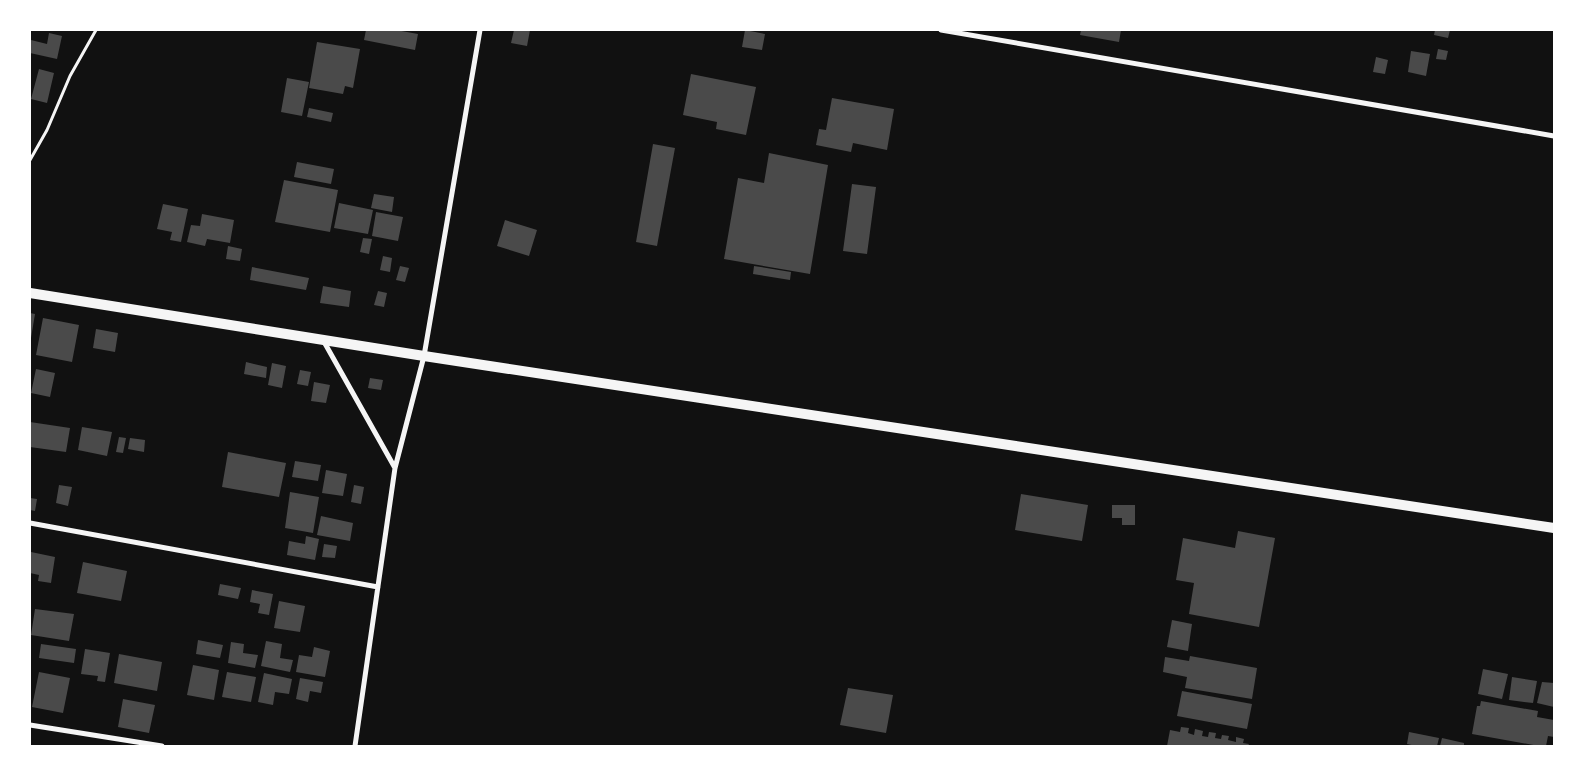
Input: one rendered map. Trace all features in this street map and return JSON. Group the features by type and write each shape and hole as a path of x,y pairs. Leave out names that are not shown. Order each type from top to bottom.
{"main road":[{"path":"30,293 424,356 1554,528"}],"street":[{"path":"355,746 395,468 424,356 480,30"},
{"path":"941,30 1554,136"},
{"path":"322,340 395,468"},
{"path":"30,523 378,587"},
{"path":"30,726 162,746"}],"path":[{"path":"30,160 47,130 70,76 96,30"}],"building":[{"path":"366,30 396,30 418,34 415,50 364,40"},
{"path":"514,30 530,30 527,46 511,43"},
{"path":"745,30 765,34 762,50 742,47"},
{"path":"1081,30 1121,30 1119,42 1080,35"},
{"path":"1435,30 1450,30 1448,38 1434,35"},
{"path":"49,33 62,36 57,59 30,53 31,40 47,44"},
{"path":"317,42 360,49 353,88 345,86 343,94 309,88"},
{"path":"1438,49 1448,51 1446,60 1436,59"},
{"path":"1411,51 1430,54 1426,76 1408,72"},
{"path":"1376,57 1388,60 1385,74 1373,72"},
{"path":"39,69 54,73 47,103 31,99"},
{"path":"691,74 756,87 746,135 716,129 717,122 683,115"},
{"path":"287,78 309,82 302,116 281,112"},
{"path":"832,98 894,109 887,150 853,143 851,152 816,145 819,129 826,130"},
{"path":"309,108 333,113 331,122 307,117"},
{"path":"653,144 675,148 657,246 636,242"},
{"path":"769,153 828,165 810,274 724,259 738,178 764,183"},
{"path":"297,162 334,169 331,184 294,177"},
{"path":"284,180 338,190 330,232 275,222"},
{"path":"852,184 876,187 867,254 843,251"},
{"path":"374,194 394,197 392,212 371,208"},
{"path":"339,203 373,210 368,234 334,228"},
{"path":"163,204 188,209 181,242 170,240 172,232 157,229"},
{"path":"376,212 403,217 398,241 372,236"},
{"path":"202,214 234,220 230,243 207,239 205,246 187,242 191,225 200,226"},
{"path":"505,220 537,230 529,256 497,246"},
{"path":"363,238 372,239 369,254 360,252"},
{"path":"228,246 242,249 240,261 226,259"},
{"path":"383,256 392,258 390,272 380,270"},
{"path":"400,266 409,268 405,282 396,280"},
{"path":"754,266 791,272 790,280 753,274"},
{"path":"252,267 309,278 306,290 250,280"},
{"path":"323,286 351,291 349,307 320,303"},
{"path":"378,291 387,293 384,307 374,305"},
{"path":"30,313 35,314 31,338 30,338"},
{"path":"43,318 79,325 72,362 36,355"},
{"path":"96,329 118,333 115,352 93,348"},
{"path":"246,362 267,367 266,378 244,374"},
{"path":"272,363 286,366 282,388 268,385"},
{"path":"36,369 55,373 50,397 31,393"},
{"path":"300,370 311,372 308,386 297,384"},
{"path":"370,378 383,380 381,390 368,388"},
{"path":"314,382 330,385 326,403 311,401"},
{"path":"30,422 70,428 66,452 30,447"},
{"path":"82,427 112,432 107,456 78,450"},
{"path":"119,437 126,438 123,453 116,452"},
{"path":"130,438 145,440 144,452 128,449"},
{"path":"228,452 286,463 279,497 222,487"},
{"path":"295,461 321,465 318,481 292,477"},
{"path":"326,470 347,474 343,496 322,493"},
{"path":"59,485 72,487 68,506 56,503"},
{"path":"354,485 364,487 361,504 351,502"},
{"path":"290,492 319,497 313,533 285,528"},
{"path":"1021,494 1088,505 1082,541 1015,530"},
{"path":"30,498 37,499 35,511 30,510"},
{"path":"1112,505 1135,505 1135,525 1122,525 1122,518 1112,518"},
{"path":"321,516 353,523 350,541 317,535"},
{"path":"1238,531 1275,538 1259,627 1189,614 1194,583 1176,580 1183,538 1235,548"},
{"path":"306,536 319,539 315,560 287,555 289,541 305,544"},
{"path":"324,544 337,546 335,558 322,557"},
{"path":"31,552 55,557 51,583 38,581 39,575 30,573"},
{"path":"83,562 127,571 121,601 77,593"},
{"path":"220,584 241,588 238,599 218,595"},
{"path":"252,590 273,594 269,615 258,613 260,604 250,602"},
{"path":"279,601 305,606 300,632 274,628"},
{"path":"35,609 74,614 69,641 31,635"},
{"path":"1172,620 1192,624 1188,651 1167,647"},
{"path":"198,640 223,645 220,658 196,654"},
{"path":"266,641 282,644 280,658 293,660 290,672 261,666"},
{"path":"231,642 244,644 243,653 258,655 255,668 228,663"},
{"path":"41,644 76,649 74,663 39,658"},
{"path":"314,647 330,651 325,677 296,672 299,655 312,657"},
{"path":"85,649 110,653 105,682 97,681 98,676 81,674"},
{"path":"119,654 162,662 157,691 114,683"},
{"path":"1190,656 1257,668 1252,699 1185,688 1187,677 1163,672 1165,657 1189,661"},
{"path":"193,665 219,670 214,700 187,695"},
{"path":"1483,669 1508,674 1502,699 1478,694"},
{"path":"39,672 70,678 63,713 32,707"},
{"path":"227,672 256,677 251,702 222,697"},
{"path":"264,673 292,679 289,694 275,692 273,705 258,702"},
{"path":"1512,677 1537,681 1533,703 1509,700"},
{"path":"300,678 323,682 321,693 310,691 308,702 296,699"},
{"path":"1542,682 1554,683 1554,707 1537,703"},
{"path":"848,688 893,695 886,733 840,725"},
{"path":"1182,691 1252,704 1247,729 1177,716"},
{"path":"123,699 155,705 149,733 118,727"},
{"path":"1481,701 1538,711 1537,717 1554,720 1554,737 1548,736 1546,746 1539,746 1472,734 1477,706 1480,706"},
{"path":"1181,727 1189,728 1188,733 1194,735 1195,729 1203,731 1202,736 1208,737 1209,732 1216,733 1215,738 1221,739 1222,735 1229,736 1228,740 1236,742 1236,737 1244,739 1243,743 1249,744 1248,746 1167,746 1170,730 1180,732"},
{"path":"1409,732 1439,738 1437,746 1407,744"},
{"path":"1442,738 1464,743 1464,746 1440,746"}]}
